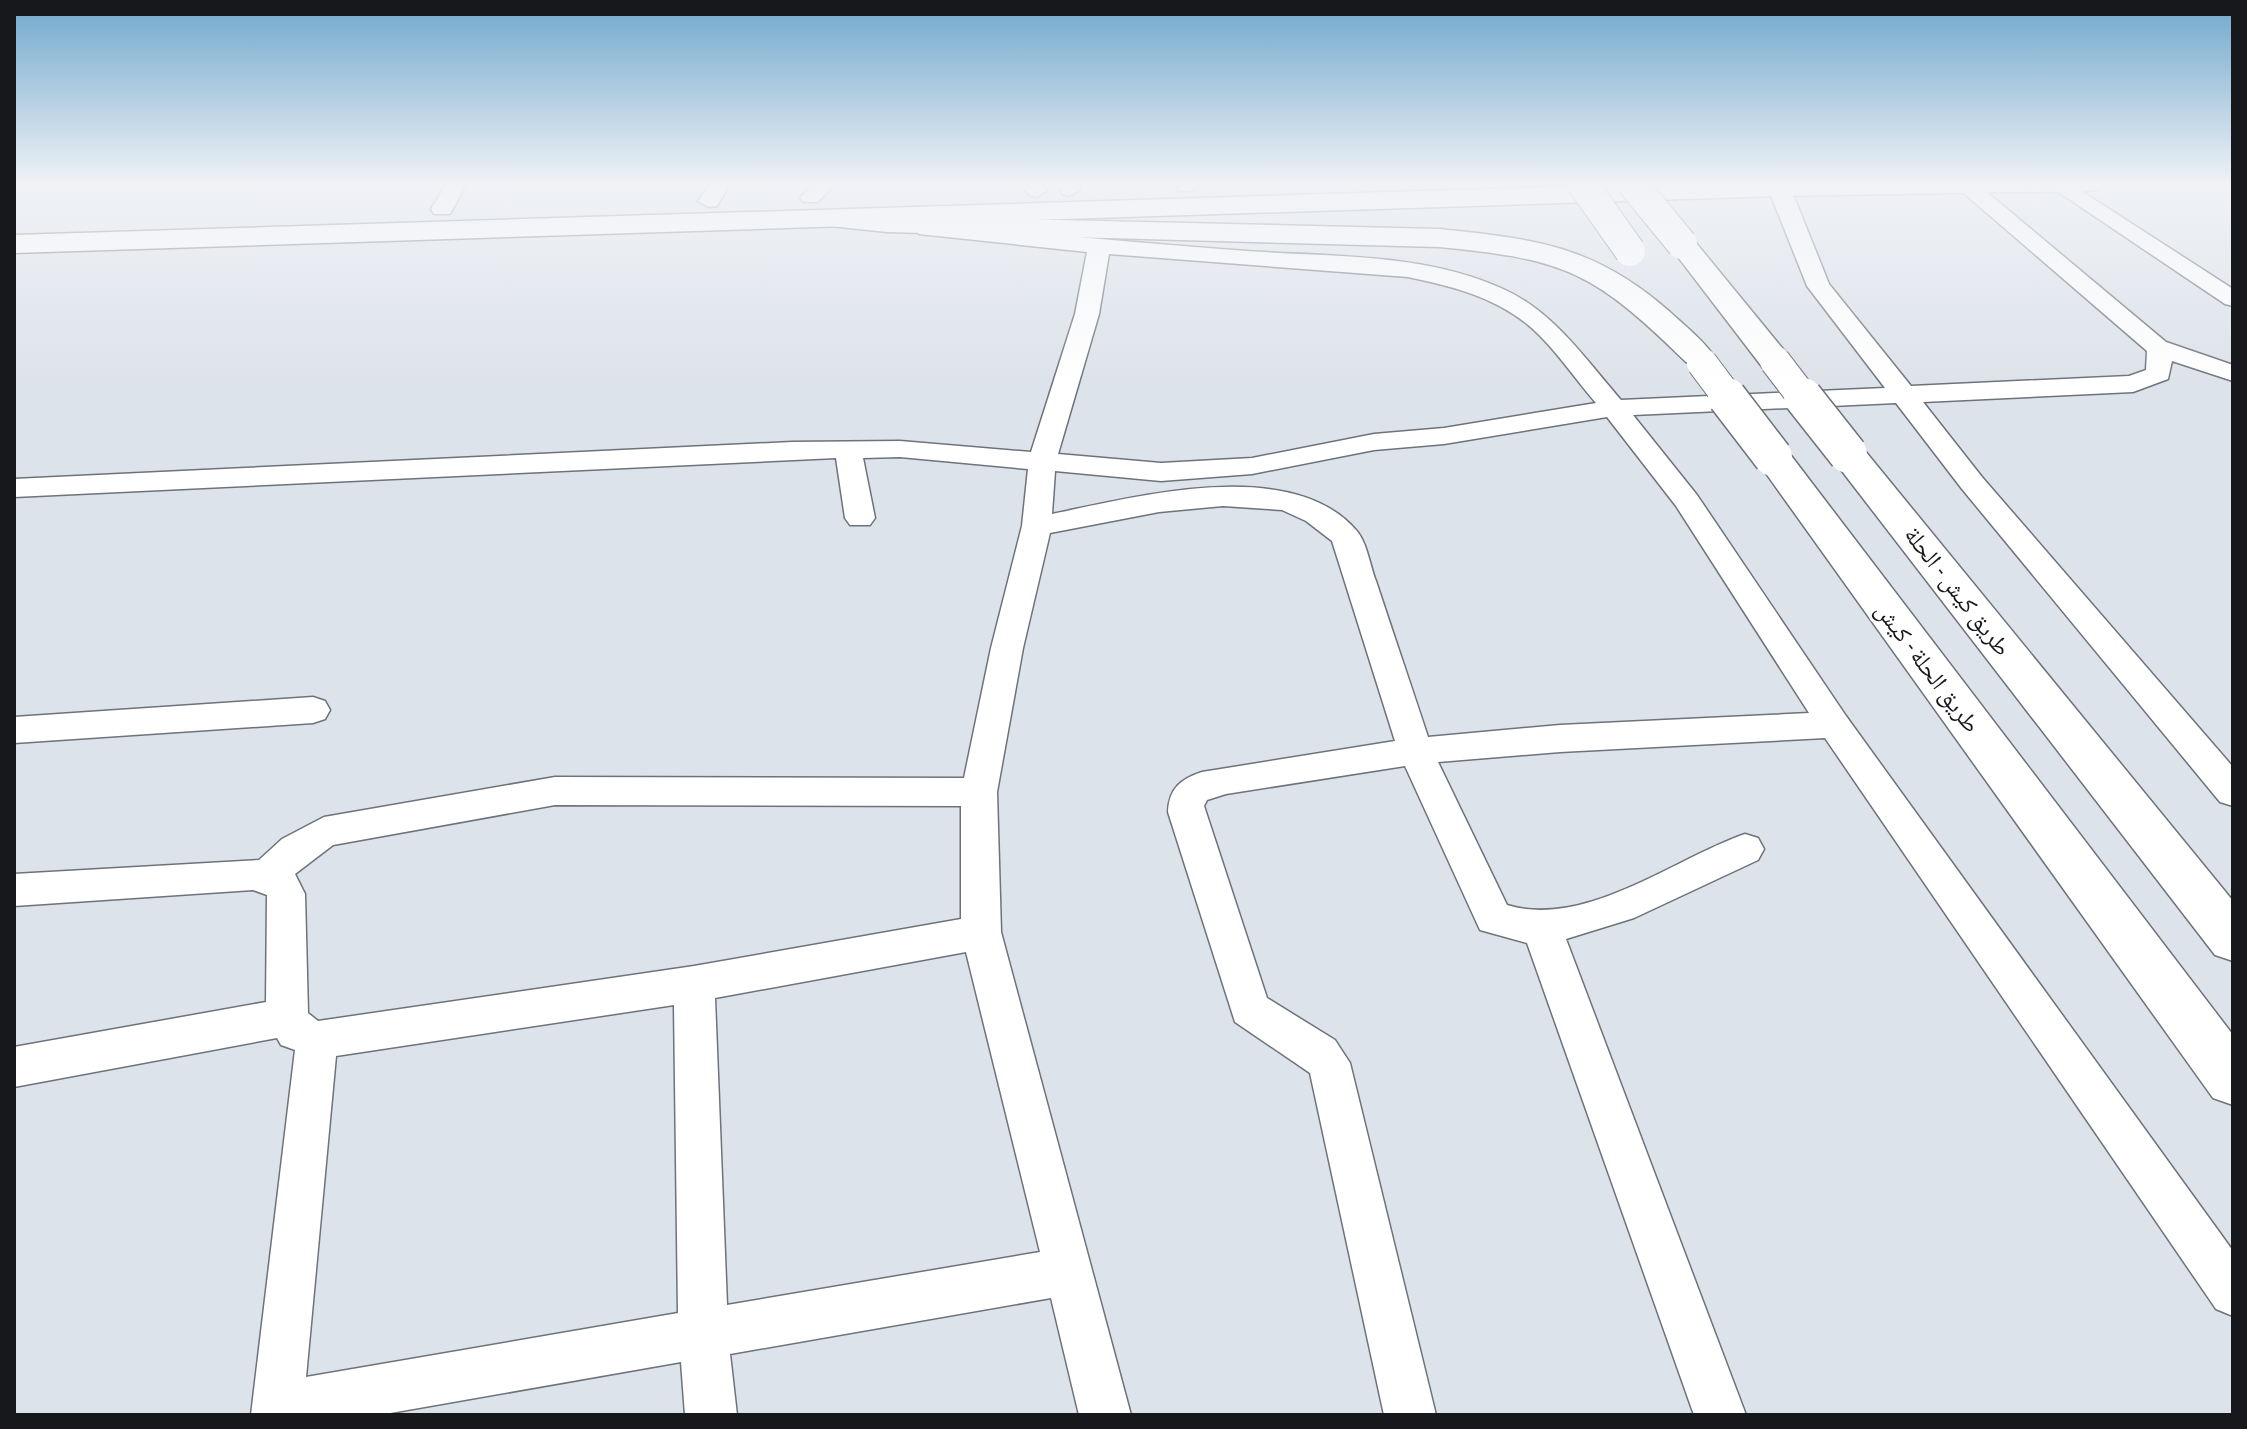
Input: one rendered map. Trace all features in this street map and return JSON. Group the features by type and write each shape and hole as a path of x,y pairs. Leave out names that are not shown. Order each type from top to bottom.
{"main road":[{"path":"1535,250 1559,255 1604,276 1659,318 1700,359"},
{"name":"طريق الحلة - كيش","path":"1629,250 1700,359 2233,1079"},
{"name":"طريق كيش - الحلة","path":"1687,250 2233,939"}],"street":[{"path":"1099,250 1087,314 1042,462 1037,526 1007,648 979,792 981,932 1105,1415"},
{"path":"1135,250 1380,268 1456,280 1496,294 1537,320 1614,408 1687,501 1834,725 2233,1292"},
{"path":"1802,250 1811,273 1902,394 2024,546 2233,792"},
{"path":"2043,250 2159,348 2233,373"},
{"path":"2157,250 2233,299"},
{"path":"14,488 900,449 1161,472 1252,466 1374,442 1444,436 1614,408 2133,384 2159,374 2159,348"},
{"path":"848,450 860,518"},
{"path":"1037,526 1163,502 1213,498 1282,501 1325,518 1346,537 1416,752 1494,918 1508,926 1541,926 1625,906 1745,849"},
{"path":"14,730 313,710"},
{"path":"1410,1415 1329,1063 1306,1041 1264,1023 1250,1009 1186,812 1187,799 1193,791 1361,757 1537,739 1834,725"},
{"path":"268,875 295,850 324,832 555,791 979,792"},
{"path":"14,890 268,875 278,879 286,894 302,1028 278,1411 1069,1271"},
{"path":"1541,926 1720,1415"},
{"path":"14,1067 302,1028 694,984 981,932"},
{"path":"694,984 703,1334 711,1415"}]}
